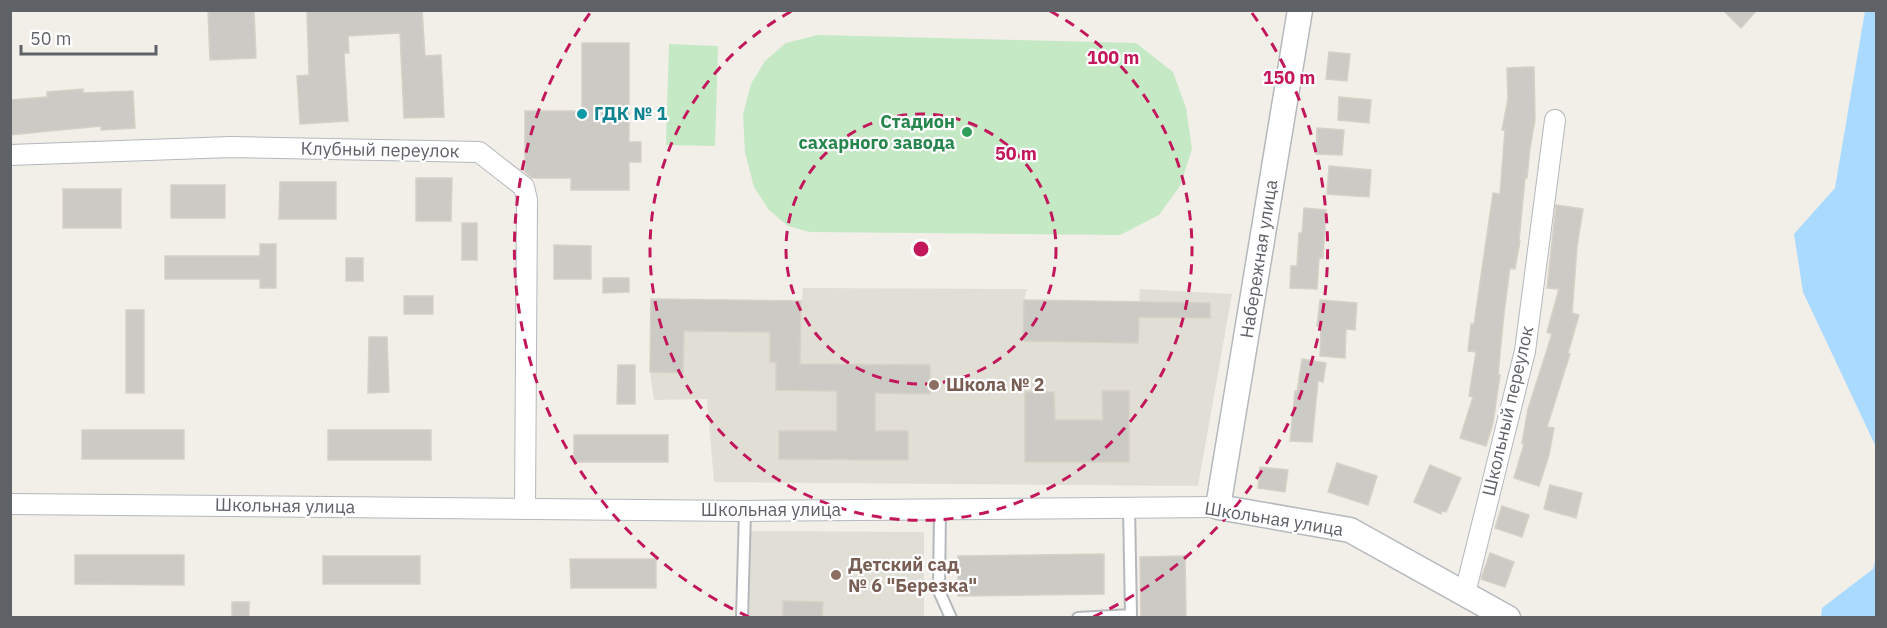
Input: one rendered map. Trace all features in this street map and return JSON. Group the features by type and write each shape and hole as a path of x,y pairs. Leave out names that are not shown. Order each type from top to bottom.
{"street":[{"name":"Набережная улица","path":"1218,507 1300,10"},
{"name":"Школьный переулок","path":"1465,593 1525,351 1555,120"},
{"name":"Клубный переулок","path":"10,155 231,147 479,152 524,187 527,200 525,508"},
{"name":"Школьная улица","path":"10,504 745,511 1218,507 1350,530 1508,618"}],"lane":[{"path":"1078,618 1131,616 1129,507"},
{"path":"940,509 939,591 951,618"},
{"path":"742,618 745,511"}],"shaded area":[{"name":"Школа № 2","path":"803,288 1027,289 1024,300 1139,302 1140,289 1232,294 1198,486 714,482 707,399 654,400 650,372 652,370 651,299 802,301"},
{"name":"Детский сад № 6 \"Березка\"","path":"749,531 924,532 924,617 748,618"}],"green space":[{"name":"Стадион сахарного завода","path":"818,35 1136,43 1173,72 1186,108 1192,149 1180,186 1159,215 1120,235 810,232 788,226 769,210 754,187 745,152 743,115 751,84 765,61 786,43"},
{"path":"669,44 718,46 715,146 666,145"}],"water":[{"path":"1865,11 1876,11 1876,447 1803,292 1794,234 1835,188"},
{"path":"1876,558 1876,617 1821,617 1822,608 1873,569"}],"building":[{"path":"208,10 254,10 256,58 210,60"},
{"path":"307,10 422,10 425,56 441,55 444,117 404,118 400,33 348,36 349,53 344,53 348,121 300,124 297,76 309,75"},
{"path":"1723,10 1757,10 1741,28"},
{"path":"582,43 629,43 629,142 641,142 641,162 629,162 629,190 571,190 571,178 532,178 525,172 525,111 582,111"},
{"path":"1329,52 1350,54 1347,81 1326,79"},
{"path":"1534,67 1535,120 1527,178 1525,178 1520,241 1515,269 1510,268 1498,375 1500,375 1493,423 1486,446 1460,438 1473,397 1469,396 1476,352 1468,351 1471,324 1474,324 1493,193 1500,194 1505,130 1502,130 1508,99 1507,68"},
{"path":"83,89 83,93 133,91 135,128 101,130 101,126 10,135 10,100 47,97 47,92"},
{"path":"1339,97 1371,100 1369,123 1338,120"},
{"path":"1317,128 1344,130 1342,155 1316,154"},
{"path":"1329,166 1371,170 1369,197 1327,194"},
{"path":"416,178 452,178 451,221 416,221"},
{"path":"280,182 336,182 336,219 279,219"},
{"path":"171,185 225,185 225,218 171,218"},
{"path":"63,189 121,189 121,228 63,228"},
{"path":"1556,205 1583,209 1577,247 1572,313 1579,315 1568,353 1570,354 1547,427 1554,428 1549,455 1539,486 1514,478 1524,444 1522,443 1528,409 1552,334 1547,332 1559,289 1547,288"},
{"path":"1304,208 1326,210 1323,258 1319,258 1317,289 1290,288 1291,266 1297,266 1299,233 1302,233"},
{"path":"462,223 477,223 477,260 462,260"},
{"path":"260,244 276,244 276,288 260,288 260,279 165,279 165,256 260,256"},
{"path":"554,245 591,246 591,279 554,279"},
{"path":"346,258 363,258 363,281 346,281"},
{"path":"603,278 629,278 629,292 603,293"},
{"path":"404,296 433,296 433,314 404,314"},
{"path":"651,299 801,301 800,364 930,365 930,394 875,393 875,431 908,431 908,460 779,459 779,431 837,431 837,391 776,390 776,362 770,362 770,332 684,331 683,373 650,372"},
{"path":"1024,300 1210,303 1210,318 1139,317 1138,343 1023,341"},
{"path":"1320,300 1357,303 1355,330 1346,329 1345,358 1320,356 1321,327 1317,326"},
{"path":"126,310 144,310 144,393 126,393"},
{"path":"369,337 387,337 389,392 368,393"},
{"path":"1302,359 1326,363 1323,382 1318,381 1312,442 1290,441 1295,391 1297,392"},
{"path":"618,365 635,365 635,404 617,404"},
{"path":"1102,391 1129,391 1129,462 1025,462 1025,392 1054,392 1055,420 1103,420"},
{"path":"82,430 184,430 184,459 82,459"},
{"path":"328,430 431,430 431,460 328,460"},
{"path":"574,435 668,435 668,462 574,462"},
{"path":"1337,463 1377,476 1368,505 1328,492"},
{"path":"1430,465 1461,478 1446,512 1442,511 1441,514 1414,502"},
{"path":"1260,467 1288,470 1285,492 1258,488"},
{"path":"1550,485 1582,493 1576,518 1544,509"},
{"path":"1502,506 1529,515 1522,537 1495,528"},
{"path":"1490,553 1514,562 1505,587 1481,579"},
{"path":"1104,554 1104,594 958,596 958,556"},
{"path":"75,555 184,555 184,585 75,584"},
{"path":"323,556 420,556 420,584 323,584"},
{"path":"1185,556 1186,618 1141,618 1140,557"},
{"path":"570,559 656,559 656,588 571,588"},
{"path":"783,601 823,602 822,618 783,618"},
{"path":"232,602 249,602 249,618 232,618"}],"place":[{"name":"ГДК № 1","path":"582,114"},
{"name":"Стадион сахарного завода","path":"967,132"},
{"name":"Школа № 2","path":"934,385"},
{"name":"Детский сад № 6 \"Березка\"","path":"836,575"}]}
